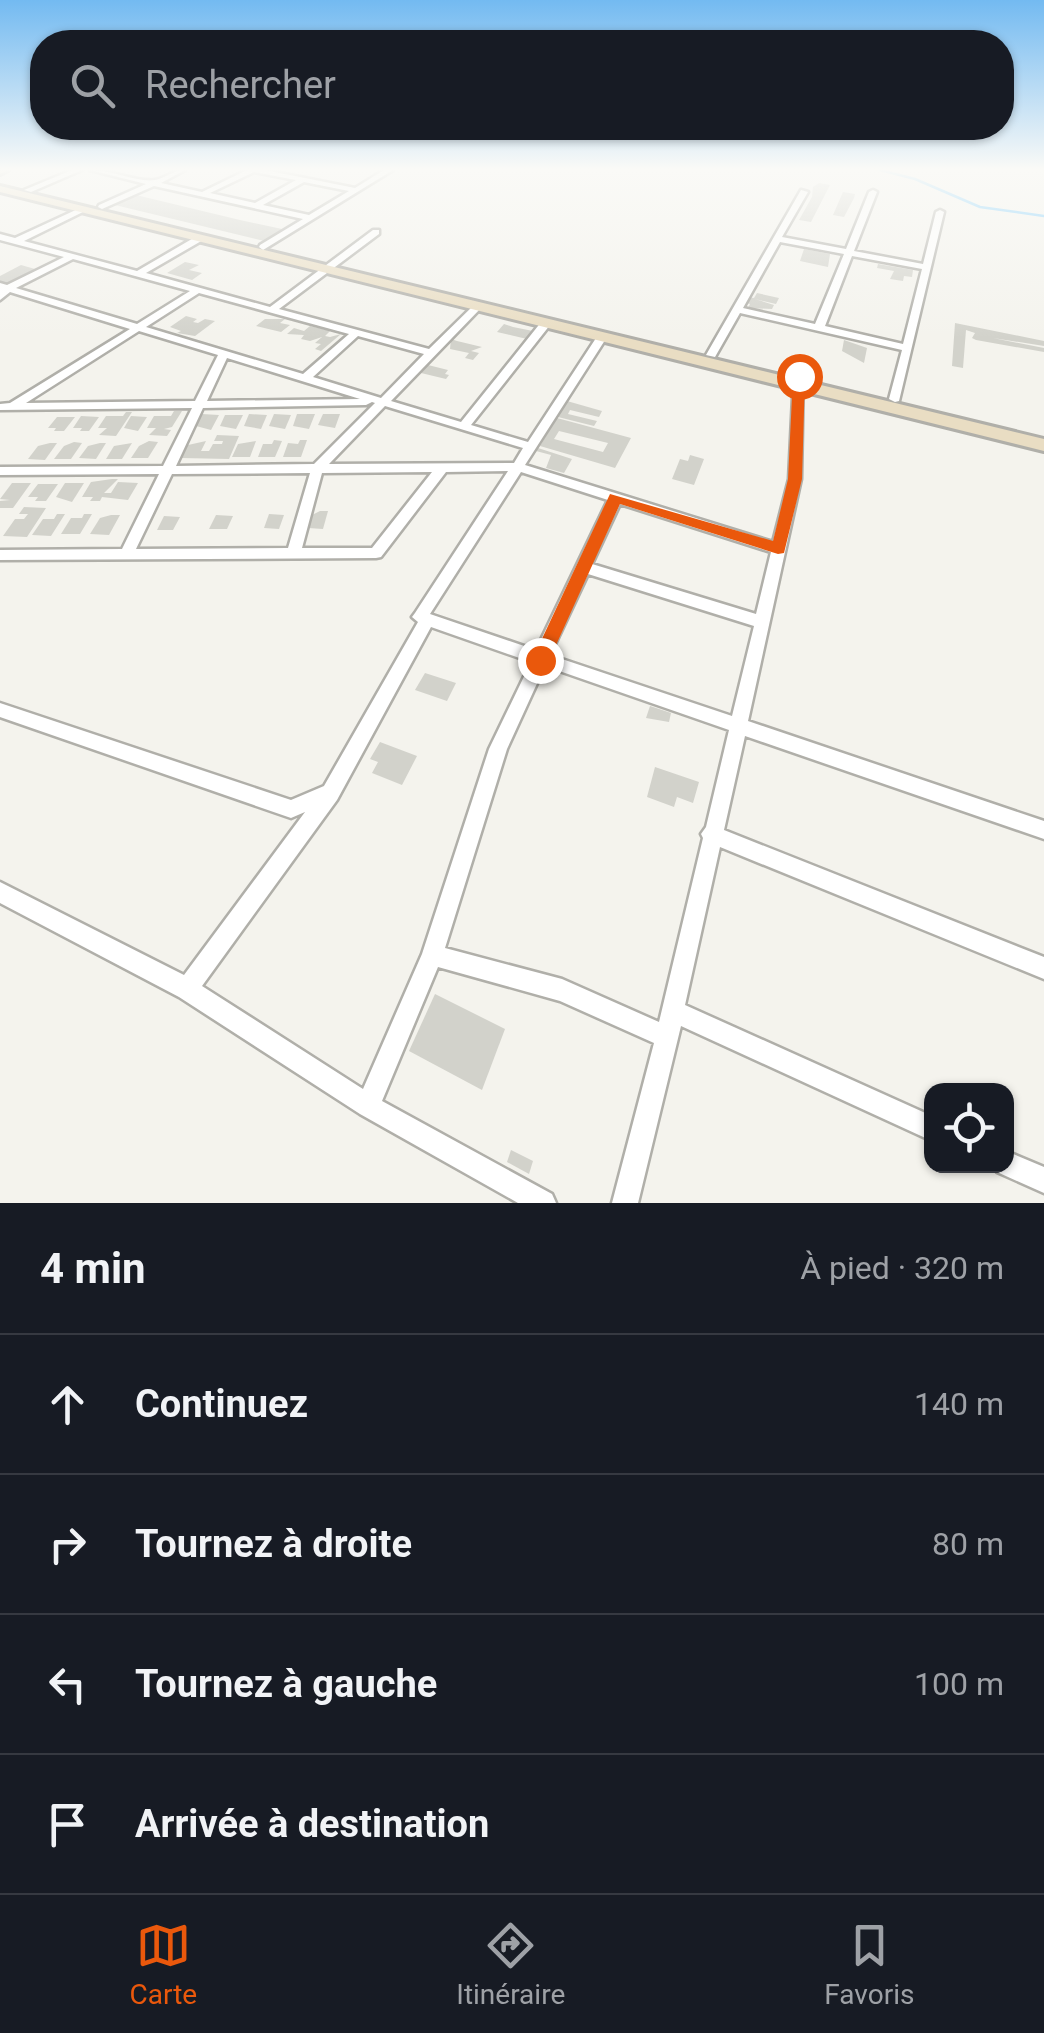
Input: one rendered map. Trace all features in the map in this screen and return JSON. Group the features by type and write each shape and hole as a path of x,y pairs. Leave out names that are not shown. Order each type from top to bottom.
{"street":[{"path":"16,241 49,226"},
{"path":"151,226 712,355 1044,446"},
{"path":"177,226 602,337 895,399 1044,436"},
{"path":"264,247 298,226"},
{"path":"712,355 785,226"},
{"path":"819,328 860,226"},
{"path":"895,399 937,226"},
{"path":"272,310 376,232"},
{"path":"0,236 432,353"},
{"path":"138,274 200,238"},
{"path":"778,238 927,267"},
{"path":"3,290 72,256"},
{"path":"3,290 532,447"},
{"path":"6,407 198,290"},
{"path":"293,554 317,469 478,306"},
{"path":"738,310 908,348"},
{"path":"464,426 546,323"},
{"path":"304,378 356,333"},
{"path":"602,337 420,617 1044,830"},
{"path":"127,554 224,353"},
{"path":"625,1203 667,1038 795,479 798,381"},
{"path":"6,407 384,402"},
{"path":"0,471 518,467 778,549"},
{"path":"0,555 376,553 442,468"},
{"path":"368,1106 432,956 498,749 616,498"},
{"path":"583,567 761,622"},
{"path":"187,989 331,792 428,619"},
{"path":"0,710 292,808 331,792"},
{"path":"711,834 1044,968"},
{"path":"0,892 187,989 368,1106 543,1203"},
{"path":"432,956 562,990 667,1038"},
{"path":"673,1011 924,1125"},
{"path":"1014,1167 1044,1180"}],"building":[{"path":"202,226 282,229 264,241"},
{"path":"804,249 830,254 828,267 800,261"},
{"path":"185,262 199,265 189,270 202,273 192,280 167,273"},
{"path":"878,264 913,270 912,277 904,276 903,281 890,279 894,271 877,268"},
{"path":"21,265 35,269 7,283 0,282 0,276"},
{"path":"757,293 779,298 776,304 755,299 774,305 772,309 748,308 750,304 743,302 746,297 754,298"},
{"path":"186,316 198,323 205,319 215,321 195,336 177,333 181,331 170,327"},
{"path":"265,319 285,319 280,323 290,325 281,332 256,326"},
{"path":"955,323 1044,341 1044,346 993,338 1044,348 1044,352 976,340 972,338 975,333 966,330 963,368 952,366"},
{"path":"504,324 533,331 527,339 497,332"},
{"path":"310,326 330,331 325,336 341,334 321,351 315,349 321,344 315,343 322,337 310,341 301,339 304,335 287,334 294,328 304,331"},
{"path":"451,339 482,347 471,351 479,353 473,360 465,358 469,353 450,349"},
{"path":"844,340 867,348 864,363 842,351"},
{"path":"428,365 448,370 445,374 449,375 446,379 421,373"},
{"path":"567,401 602,411 599,417 570,410 568,414 597,421 594,426 558,417"},
{"path":"174,411 182,411 172,427 164,429 171,430 167,436 149,435 156,428 147,428 154,416 171,416"},
{"path":"132,412 116,436 99,435 107,428 98,428 106,416 123,416"},
{"path":"202,414 219,415 211,430 196,426"},
{"path":"249,414 267,415 261,429 244,426"},
{"path":"274,414 291,415 285,429 269,426"},
{"path":"297,414 315,414 309,429 293,426"},
{"path":"323,414 340,414 335,428 318,425"},
{"path":"225,415 243,415 236,429 220,426"},
{"path":"81,416 99,417 89,431 80,431 82,428 73,428"},
{"path":"131,416 147,417 138,431 124,428"},
{"path":"57,417 75,417 64,431 54,431 56,428 48,428"},
{"path":"557,418 631,438 615,468 540,446","holes":["559,431 608,443 603,452 554,439"]},
{"path":"217,435 239,436 229,459 181,458 188,445 206,441 201,451 209,451 213,444 222,444 223,441 214,441"},
{"path":"274,440 282,441 275,457 258,457 263,444 272,444"},
{"path":"307,440 301,457 283,457 288,443 298,444"},
{"path":"256,441 250,457 232,457 238,444"},
{"path":"158,442 148,458 131,458 139,446"},
{"path":"57,443 45,460 28,459 38,446"},
{"path":"82,443 71,459 54,459 64,446"},
{"path":"106,443 96,459 79,458 88,446"},
{"path":"132,443 122,459 106,459 114,446"},
{"path":"538,448 572,459 564,473 546,468 551,455 536,451"},
{"path":"690,455 704,459 694,485 672,479 680,459 688,461"},
{"path":"118,479 104,493 111,493 118,482 138,483 128,500 102,497 100,501 90,501 93,497 82,497 91,482"},
{"path":"12,483 31,483 13,508 0,508 0,501 10,500 0,499"},
{"path":"65,483 84,483 72,502 56,497"},
{"path":"38,484 58,484 46,501 35,501 38,497 28,497"},
{"path":"24,507 46,508 27,537 3,536 15,519 24,519 28,514 19,514"},
{"path":"328,511 323,529 308,528 312,515"},
{"path":"57,514 65,514 51,536 32,535 43,519 54,519"},
{"path":"92,514 80,534 61,534 71,518 82,518"},
{"path":"269,514 284,515 279,529 264,528"},
{"path":"120,515 109,535 90,534 100,518"},
{"path":"216,515 233,516 227,529 209,529"},
{"path":"164,516 180,517 173,530 157,530"},
{"path":"425,673 456,683 447,701 415,690"},
{"path":"650,706 671,713 669,722 646,718"},
{"path":"380,742 417,756 402,785 372,773 378,762 370,759"},
{"path":"655,767 699,782 693,803 677,797 674,807 647,797"},
{"path":"435,994 505,1029 482,1090 409,1051"},
{"path":"511,1150 533,1161 529,1174 507,1162"}],"route":[{"path":"540,660 616,498 778,549 795,479 799,376"}]}
